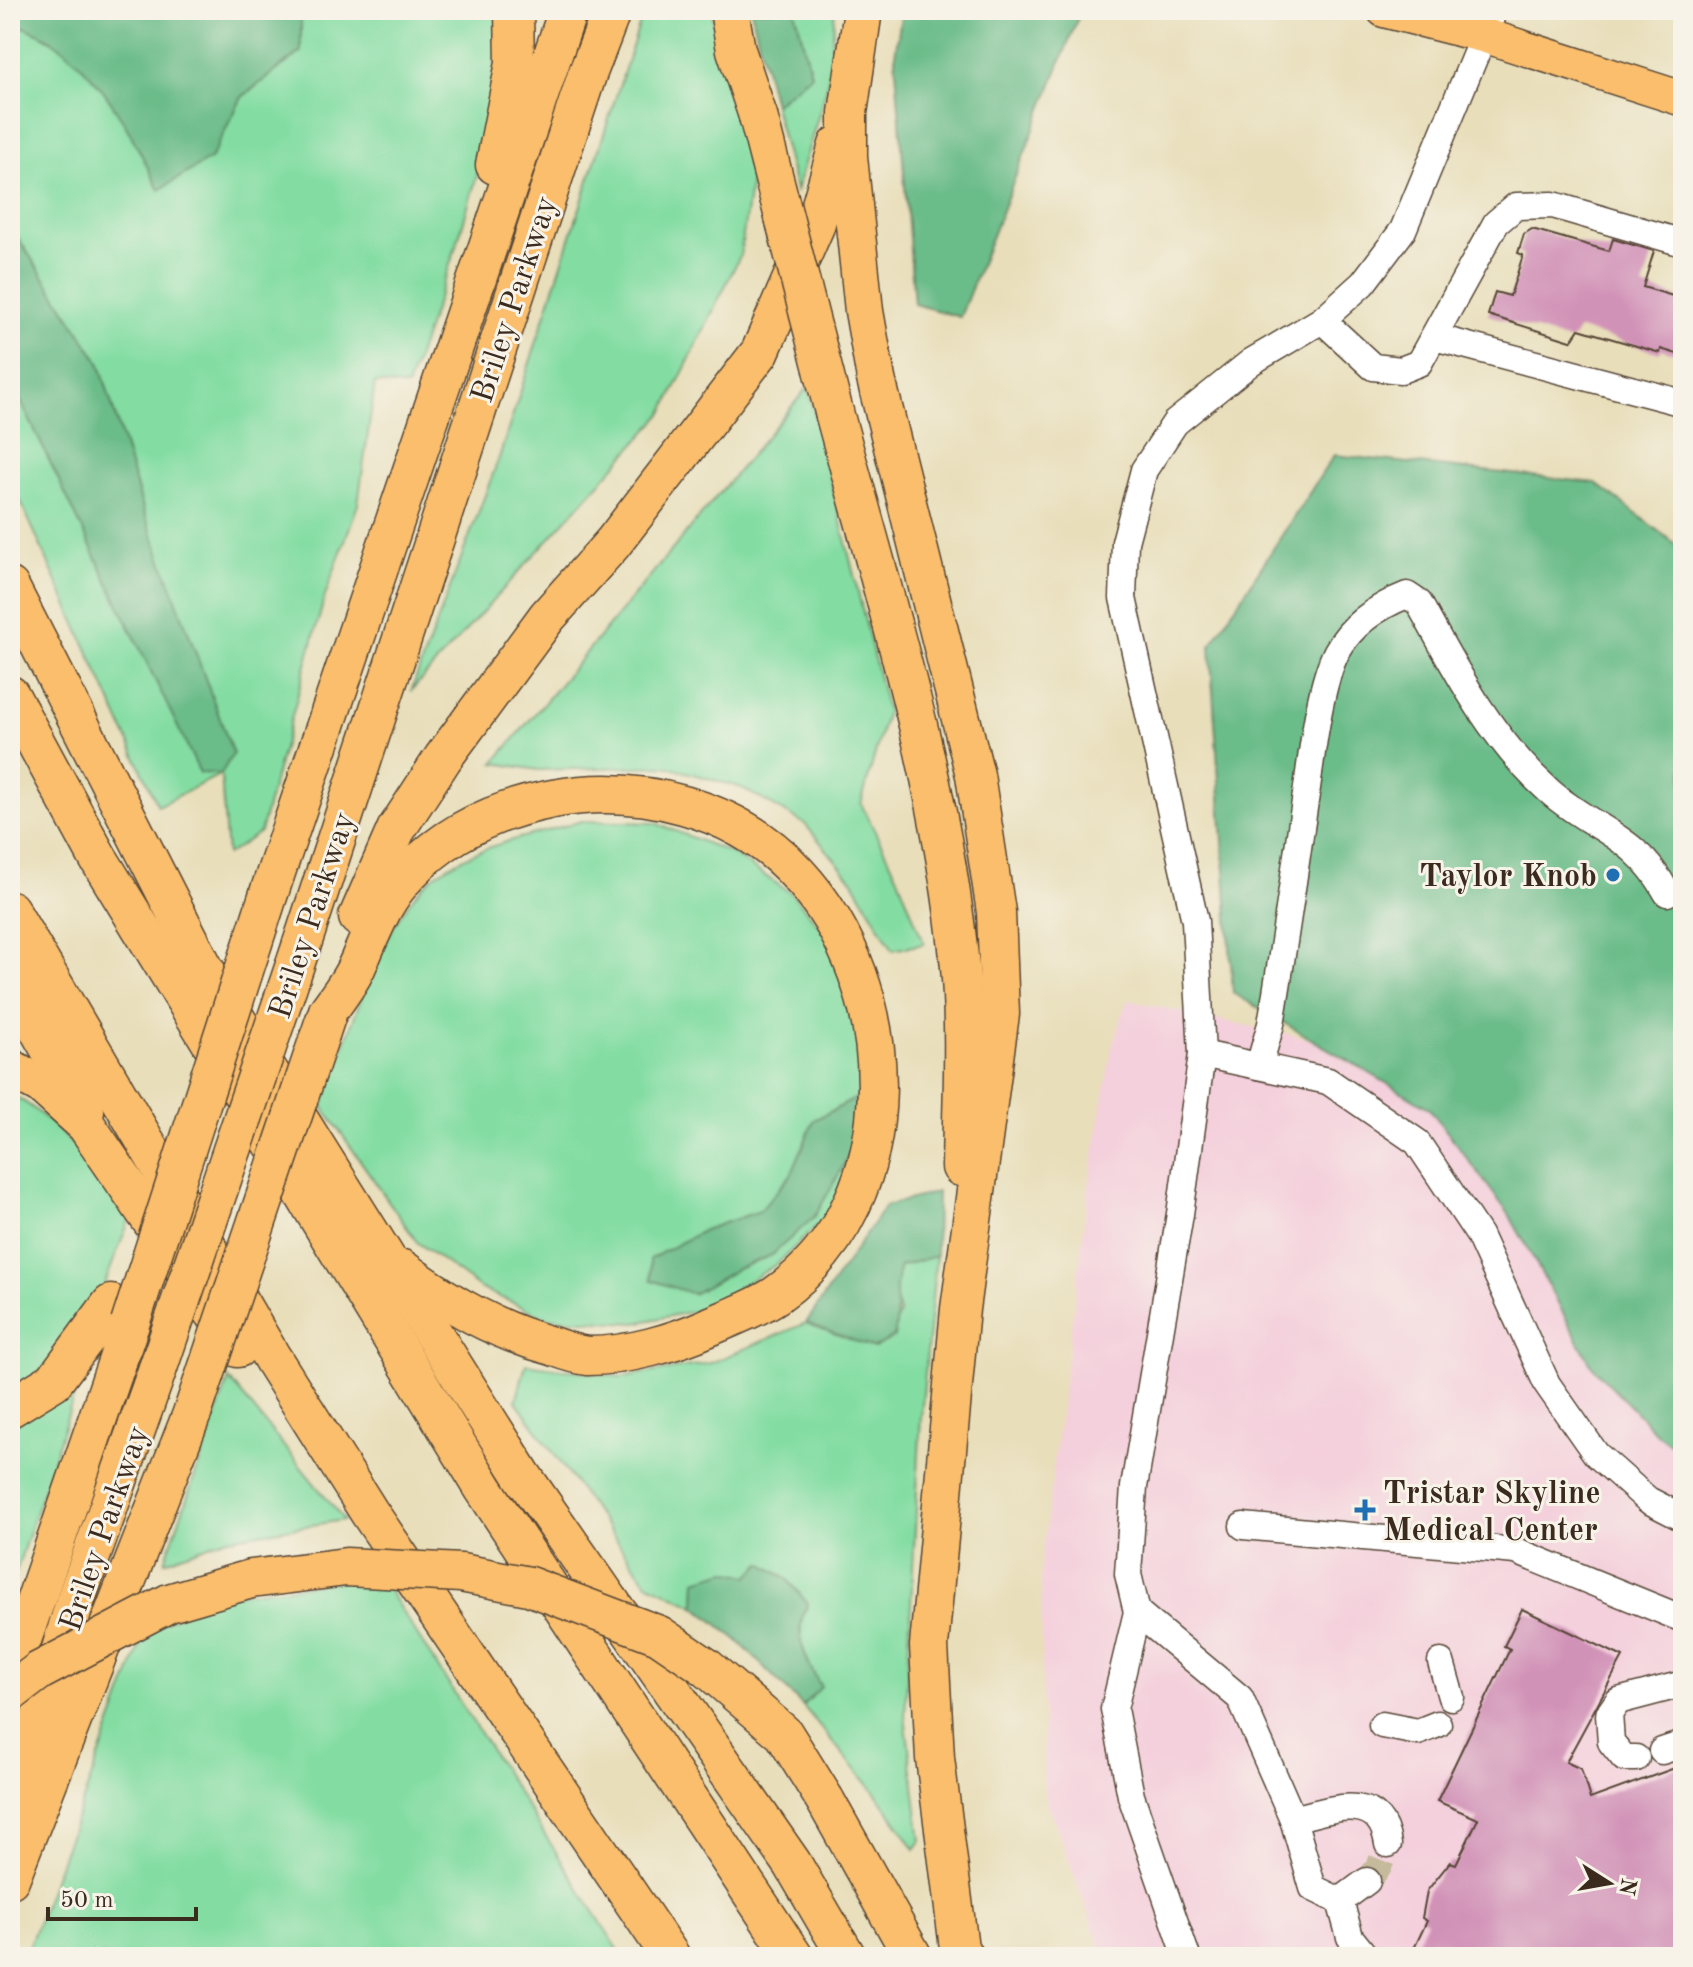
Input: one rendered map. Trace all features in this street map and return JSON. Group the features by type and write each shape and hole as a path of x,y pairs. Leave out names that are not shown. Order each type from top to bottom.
{"highway":[{"path":"459,332 515,63 514,10"},
{"name":"Briley Parkway","path":"10,1675 121,1314 190,1134 568,10"},
{"name":"Briley Parkway","path":"10,1819 76,1599 301,947 587,75 612,10"},
{"path":"729,10 736,50 758,116 937,817 960,968 960,1309"},
{"path":"10,1879 193,1411 328,1011 349,938 368,890 396,830 443,758 547,617 613,543 760,352 815,226 848,113 863,10"},
{"path":"848,113 853,229 873,365 975,775 996,912 1000,1014 960,1309 929,1646 935,1758 959,1948 964,1957"},
{"path":"10,587 204,968 522,1475 792,1863 847,1957"},
{"path":"10,695 97,856 475,1475 794,1957"},
{"path":"328,1011 355,972 378,913 409,873 440,846 477,823 527,804 587,793 640,796 681,804 730,823 796,871 820,901 856,969 876,1045 878,1097 870,1147 859,1192 834,1234 776,1295 691,1335 637,1350 585,1356 532,1341 440,1297 402,1269 355,1206"},
{"path":"10,910 264,1345 369,1512 671,1957"},
{"path":"10,979 129,1186"},
{"path":"10,1068 44,1087 86,1125 263,1384 369,1512"},
{"path":"10,1408 54,1381 121,1314"},
{"path":"10,1693 39,1671 169,1603 251,1579 346,1567 461,1573 529,1586 659,1635 706,1667 784,1734 825,1800 913,1957"}],"main road":[{"path":"1384,10 1490,23"},
{"path":"1441,10 1490,23 1683,99"}],"lane":[{"path":"1187,1957 1131,1796 1114,1709 1137,1612 1128,1574 1134,1487 1180,1214 1202,1054 1195,921 1123,598 1125,542 1144,470 1175,423 1251,362 1322,320 1363,283 1403,230 1490,23"},
{"path":"1322,320 1373,367 1388,370 1411,368 1419,363 1496,223 1516,206 1553,205 1683,243"},
{"path":"1434,337 1683,403"},
{"path":"1259,1066 1271,1024 1313,746 1326,687 1336,652 1356,626 1385,604 1407,595 1419,603 1473,699 1516,756 1549,791 1632,845 1656,872 1667,893"},
{"path":"1202,1054 1328,1081 1417,1142 1479,1235 1547,1384 1596,1454 1648,1500 1683,1518"},
{"path":"1243,1526 1516,1551 1683,1619"},
{"path":"1137,1612 1240,1698 1293,1819 1313,1888 1340,1901 1350,1937 1366,1957"},
{"path":"1441,1662 1451,1697"},
{"path":"1636,1758 1624,1758 1611,1742 1609,1714 1618,1701 1683,1684"},
{"path":"1382,1725 1418,1732 1438,1724"},
{"path":"1293,1819 1357,1807 1376,1815 1386,1827 1388,1844"},
{"path":"1340,1901 1367,1881"}],"shaded area":[{"name":"Tristar Skyline Medical Center","path":"1127,1000 1309,1039 1429,1108 1508,1214 1657,1434 1683,1454 1683,1957 1104,1957 1044,1793 1041,1566 1089,1185 1112,1048"}],"green space":[{"path":"10,10 301,10 301,51 242,97 211,158 159,190 128,129 89,74 50,39 10,21"},
{"path":"301,10 497,10 500,20 483,155 457,244 407,387 375,383 358,504 325,596 260,832 227,855 221,774 158,806 10,478 10,379 200,772 144,512 99,362 18,238 10,231 10,21 50,39 89,74 128,129 159,190 211,158 242,97 301,52"},
{"path":"644,10 711,10 751,180 740,256 663,413 411,691 499,458"},
{"path":"751,10 795,10 811,75 774,104"},
{"path":"795,10 835,10 828,83 796,191 774,105 811,74"},
{"path":"902,10 1081,10 960,317 914,304 895,55"},
{"path":"10,231 18,238 99,362 144,512 233,754 221,774 200,773 10,379"},
{"path":"808,387 887,711 861,804 897,875 924,944 893,950 853,881 805,824 742,788 665,766 539,770 494,763"},
{"path":"1334,455 1596,483 1683,550 1683,1454 1657,1434 1592,1366 1509,1214 1429,1108 1233,993 1210,646"},
{"path":"582,821 655,823 731,853 792,894 832,940 862,1026 865,1094 814,1120 791,1175 760,1211 704,1230 693,1294 737,1269 772,1255 849,1156 855,1157 827,1216 777,1264 704,1309 636,1323 548,1318 481,1289 417,1242 323,1107 383,947 399,917 418,892 438,873 471,855 508,841"},
{"path":"10,1094 60,1131 131,1216 103,1288 64,1355 10,1391"},
{"path":"865,1094 849,1156 815,1216 772,1255 737,1269 693,1294 651,1280 650,1259 704,1230 760,1211 791,1175 814,1120"},
{"path":"937,1192 936,1256 900,1266 894,1337 874,1348 806,1323 885,1206"},
{"path":"936,1256 921,1416 905,1716 921,1841 915,1849 882,1801 803,1706 820,1687 806,1657 801,1636 803,1615 808,1604 788,1580 762,1563 749,1576 696,1580 695,1606 647,1583 516,1401 526,1364 621,1377 711,1363 806,1323 875,1348 900,1314 892,1289 900,1266"},
{"path":"229,1379 344,1520 228,1538 165,1561"},
{"path":"76,1390 10,1590 10,1427"},
{"path":"762,1563 788,1580 808,1604 800,1625 802,1647 821,1687 803,1706 737,1640 695,1606 696,1580 726,1571 749,1576"},
{"path":"380,1577 623,1957 25,1957 146,1630 229,1594"}],"building":[{"path":"1532,229 1609,251 1613,239 1654,251 1643,287 1683,299 1683,356 1661,349 1660,353 1579,329 1571,341 1488,315 1495,292 1510,296 1523,255 1518,253 1524,234"},
{"path":"1522,1609 1623,1657 1566,1762 1581,1769 1590,1799 1683,1765 1683,1957 1410,1957 1427,1921 1422,1918 1427,1891 1450,1862 1456,1864 1478,1819 1437,1801 1510,1649 1504,1646"}],"tunnel":[{"path":"1367,1881 1379,1867 1388,1844"}],"place":[{"name":"Taylor Knob","path":"1613,875"},
{"name":"Tristar Skyline Medical Center","path":"1365,1510"}]}
